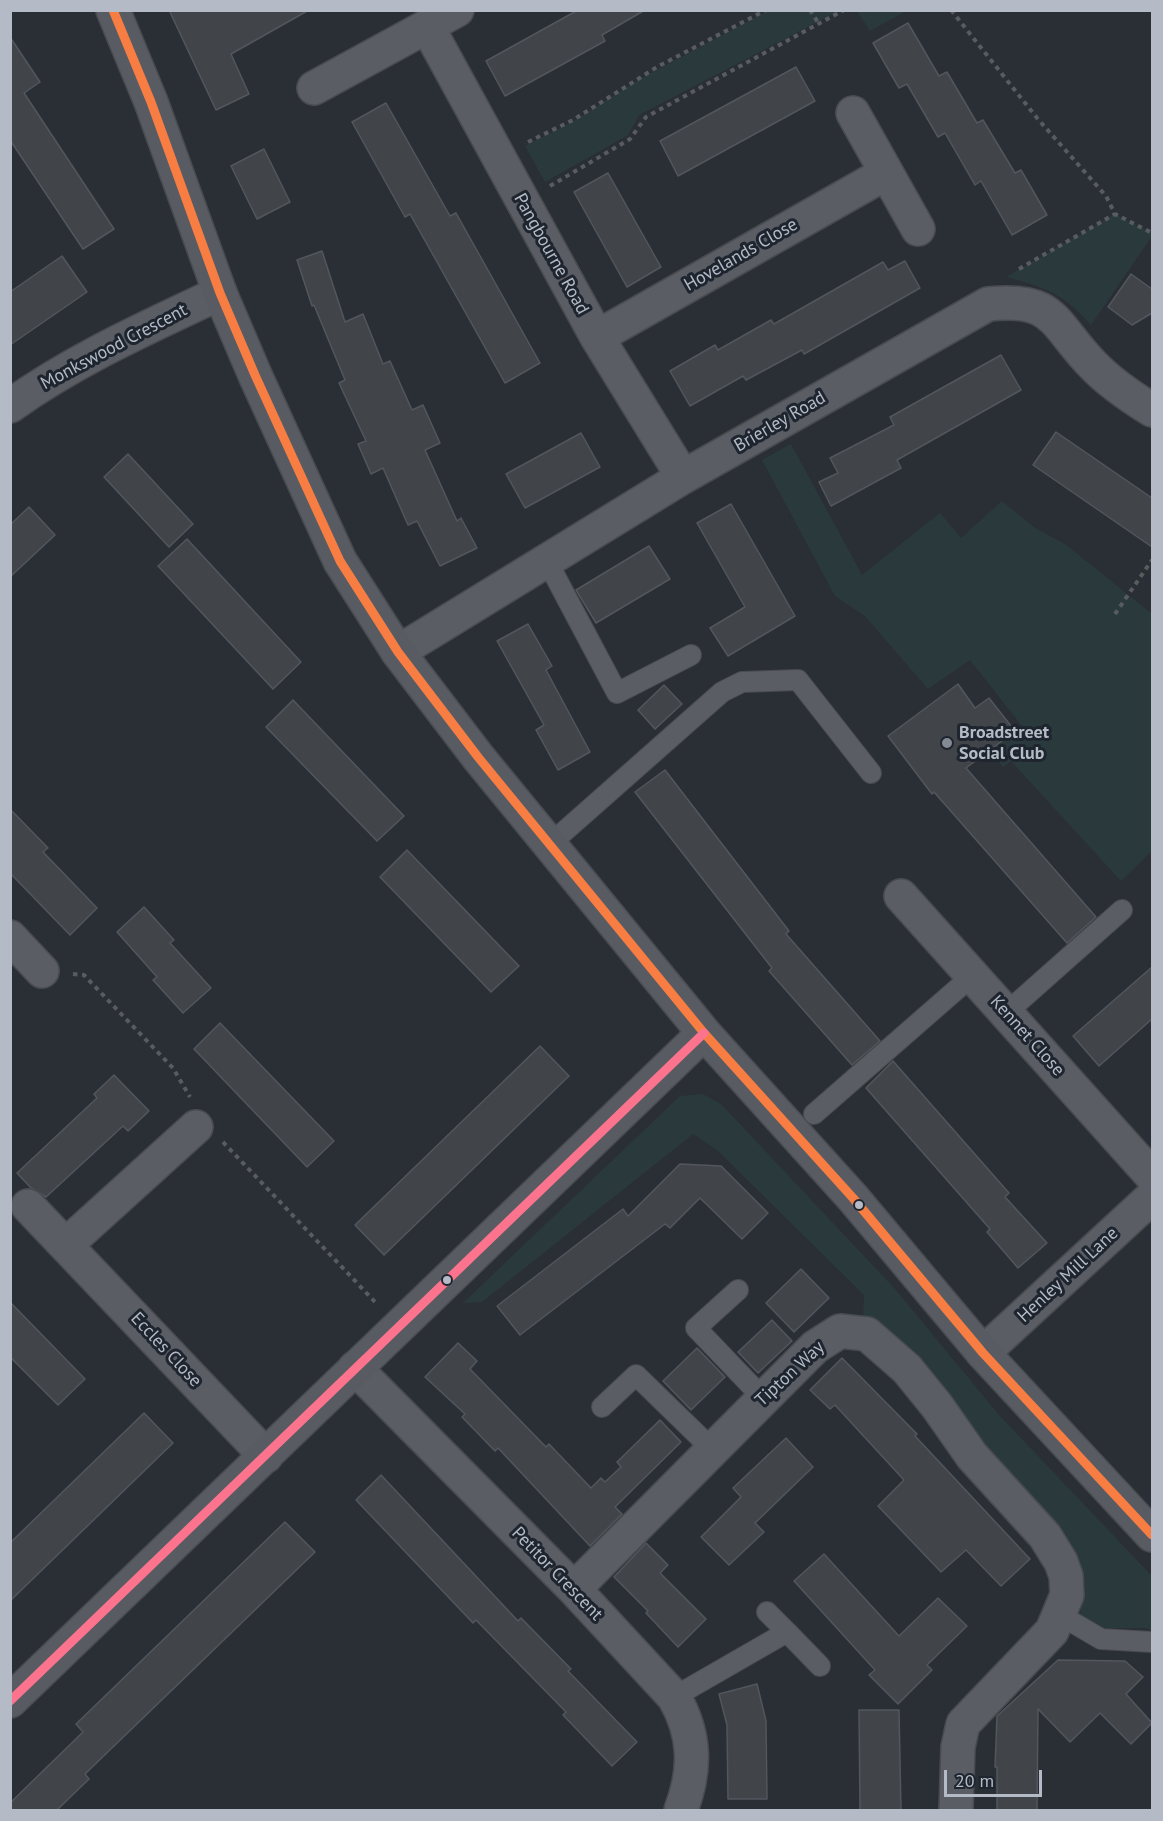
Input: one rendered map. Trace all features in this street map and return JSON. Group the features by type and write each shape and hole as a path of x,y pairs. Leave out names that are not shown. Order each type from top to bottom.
{"main road":[{"path":"113,10 151,102 220,293 340,561 398,652 478,758 704,1033 853,1198 983,1353 1152,1535"},
{"path":"10,1701 704,1033"}],"street":[{"path":"314,88 457,10"},
{"name":"Pangbourne Road","path":"427,26 597,337 683,477"},
{"path":"853,113 918,229"},
{"name":"Hovelands Close","path":"597,337 886,173"},
{"name":"Monkswood Crescent","path":"10,406 46,381 115,342 220,293"},
{"name":"Brierley Road","path":"398,652 683,477 988,304 1024,302 1041,309 1055,320 1106,379 1152,410"},
{"name":"Kennet Close","path":"900,896 1152,1176"},
{"path":"10,937 42,970"},
{"path":"67,1244 199,1124"},
{"name":"Henley Mill Lane","path":"983,1353 1152,1197"},
{"name":"Eccles Close","path":"28,1206 67,1244 266,1456"},
{"name":"Tipton Way","path":"573,1589 815,1347 840,1331 867,1334 907,1369 938,1406 972,1456 1045,1536 1061,1562 1066,1576 1068,1595 1052,1631 963,1724 958,1748 956,1810"},
{"name":"Petitor Crescent","path":"355,1368 573,1589 674,1697 684,1715 692,1739 693,1764 681,1810"}],"lane":[{"path":"547,561 617,693 691,655"},
{"path":"550,844 722,692 742,682 798,680 871,773"},
{"path":"1006,1013 1122,910"},
{"path":"814,1114 972,976"},
{"path":"738,1290 696,1328 763,1398"},
{"path":"602,1407 636,1375 712,1449"},
{"path":"767,1612 820,1665"},
{"path":"1060,1616 1101,1639 1152,1642"},
{"path":"674,1697 787,1632"}],"path":[{"path":"498,157 573,120 657,67 766,10"},
{"path":"810,10 819,24"},
{"path":"522,200 630,139 646,117 844,10"},
{"path":"951,10 1038,118 1106,196 1115,214 1152,233"},
{"path":"1005,302 1006,277 1115,214"},
{"path":"1115,614 1152,560"},
{"path":"42,970 84,975 173,1068 199,1124 398,1327"}],"shaded area":[{"path":"770,10 838,11 639,115 628,135 545,182 525,146 569,124 640,79"},
{"path":"857,11 906,11 870,31"},
{"path":"1115,214 1152,233 1152,236 1091,325 1072,306 1053,293 1006,277"},
{"path":"791,444 862,575 940,513 961,538 1002,501 1035,528 1065,544 1152,614 1152,851 1121,881 1011,761 1003,767 990,750 1022,726 970,660 928,689 865,616 835,596 762,460"},
{"path":"703,1094 721,1104 895,1289 999,1415 1152,1576 1152,1631 1146,1628 1100,1628 1080,1615 1085,1586 1077,1556 863,1317 864,1295 717,1150 693,1134 482,1302 463,1303 680,1096"}],"building":[{"path":"169,10 309,10 231,54 249,94 216,110"},
{"path":"578,10 645,10 602,35 605,41 505,96 486,61"},
{"path":"908,23 939,76 947,72 977,123 983,120 1015,173 1021,170 1047,215 1012,235 981,181 975,185 945,133 938,137 907,84 899,88 873,43"},
{"path":"10,37 40,82 24,93 114,229 83,249 10,140"},
{"path":"796,67 815,101 678,176 660,141"},
{"path":"386,103 450,216 456,213 540,363 505,383 410,214 405,217 352,122"},
{"path":"264,149 290,202 257,219 231,166"},
{"path":"608,173 661,267 627,287 574,192"},
{"path":"322,251 345,322 363,314 383,364 390,361 412,410 423,405 440,443 425,450 457,521 461,518 477,548 440,566 417,521 408,525 383,468 371,474 358,444 366,441 339,383 345,380 314,305 312,306 297,260"},
{"path":"62,256 87,292 10,345 10,292"},
{"path":"905,261 920,288 804,354 802,350 746,380 743,376 690,406 670,371 715,345 718,350 771,320 774,324 883,262 888,270"},
{"path":"1131,274 1152,289 1152,313 1132,325 1108,307"},
{"path":"1001,355 1021,390 897,460 901,468 831,506 819,482 838,473 830,458 894,425 890,417"},
{"path":"1056,432 1152,498 1152,547 1033,465"},
{"path":"581,433 600,467 525,508 506,474"},
{"path":"128,454 193,524 169,547 104,477"},
{"path":"731,504 795,616 728,656 710,628 745,607 697,523"},
{"path":"29,507 55,535 10,577 10,525"},
{"path":"187,539 301,662 273,689 158,566"},
{"path":"649,546 670,579 596,623 576,590"},
{"path":"528,624 552,666 546,670 590,752 558,770 536,730 544,725 497,641"},
{"path":"958,684 975,708 989,698 1015,731 966,768 1096,917 1067,943 934,792 932,794 888,736"},
{"path":"664,685 682,704 655,729 638,710"},
{"path":"293,700 404,816 377,841 266,727"},
{"path":"665,770 789,931 786,934 880,1041 852,1065 769,971 772,968 635,792"},
{"path":"10,809 48,848 43,852 97,908 70,935 10,873"},
{"path":"407,850 519,966 491,992 380,877"},
{"path":"144,907 174,940 170,943 211,988 183,1013 153,980 157,977 117,932"},
{"path":"1152,967 1152,1019 1099,1066 1073,1036"},
{"path":"220,1023 334,1141 307,1167 194,1049"},
{"path":"540,1046 569,1076 384,1255 355,1225"},
{"path":"893,1061 1009,1193 1005,1197 1047,1243 1018,1268 987,1232 990,1229 866,1088"},
{"path":"114,1075 149,1111 128,1131 123,1126 46,1197 31,1188 17,1173 97,1098 94,1094"},
{"path":"680,1164 721,1166 768,1213 742,1239 700,1198 670,1228 665,1224 520,1335 497,1306 623,1209 628,1216"},
{"path":"801,1269 829,1298 794,1332 766,1303"},
{"path":"10,1302 85,1379 58,1405 10,1357"},
{"path":"772,1320 792,1341 758,1373 738,1352"},
{"path":"458,1343 477,1361 470,1369 546,1447 549,1444 591,1488 601,1478 605,1482 621,1467 617,1462 660,1420 681,1442 615,1507 622,1514 590,1546 498,1448 495,1451 462,1417 465,1414 425,1377"},
{"path":"697,1348 725,1377 691,1410 663,1381"},
{"path":"842,1358 917,1434 915,1436 1030,1559 1001,1586 966,1550 941,1572 878,1506 904,1480 835,1405 830,1409 810,1390"},
{"path":"144,1413 173,1443 10,1601 10,1543"},
{"path":"786,1438 813,1467 755,1523 764,1532 729,1565 701,1537 741,1497 733,1488"},
{"path":"381,1475 518,1621 521,1618 571,1669 568,1671 637,1742 612,1766 563,1715 566,1712 476,1620 473,1623 356,1500"},
{"path":"285,1522 315,1552 85,1774 89,1779 57,1810 10,1810 10,1803 83,1732 76,1724"},
{"path":"646,1543 668,1565 660,1573 706,1619 678,1647 646,1613 648,1611 614,1577"},
{"path":"824,1554 899,1636 938,1598 967,1626 927,1665 932,1670 898,1704 869,1675 875,1670 794,1581"},
{"path":"1058,1660 1125,1661 1143,1677 1126,1694 1152,1723 1131,1744 1100,1713 1070,1742 1038,1709 1037,1810 997,1810 997,1767 995,1767 997,1716"},
{"path":"757,1684 766,1721 767,1799 728,1799 727,1725 719,1694"},
{"path":"859,1710 899,1710 901,1810 860,1810"}],"transit line":[{"path":"113,10 151,102 220,293 255,375 340,561 398,652 478,757 704,1033 853,1198 983,1353 1152,1535"},
{"path":"10,1701 704,1033"}],"place":[{"name":"Broadstreet Social Club","path":"947,743"}]}
